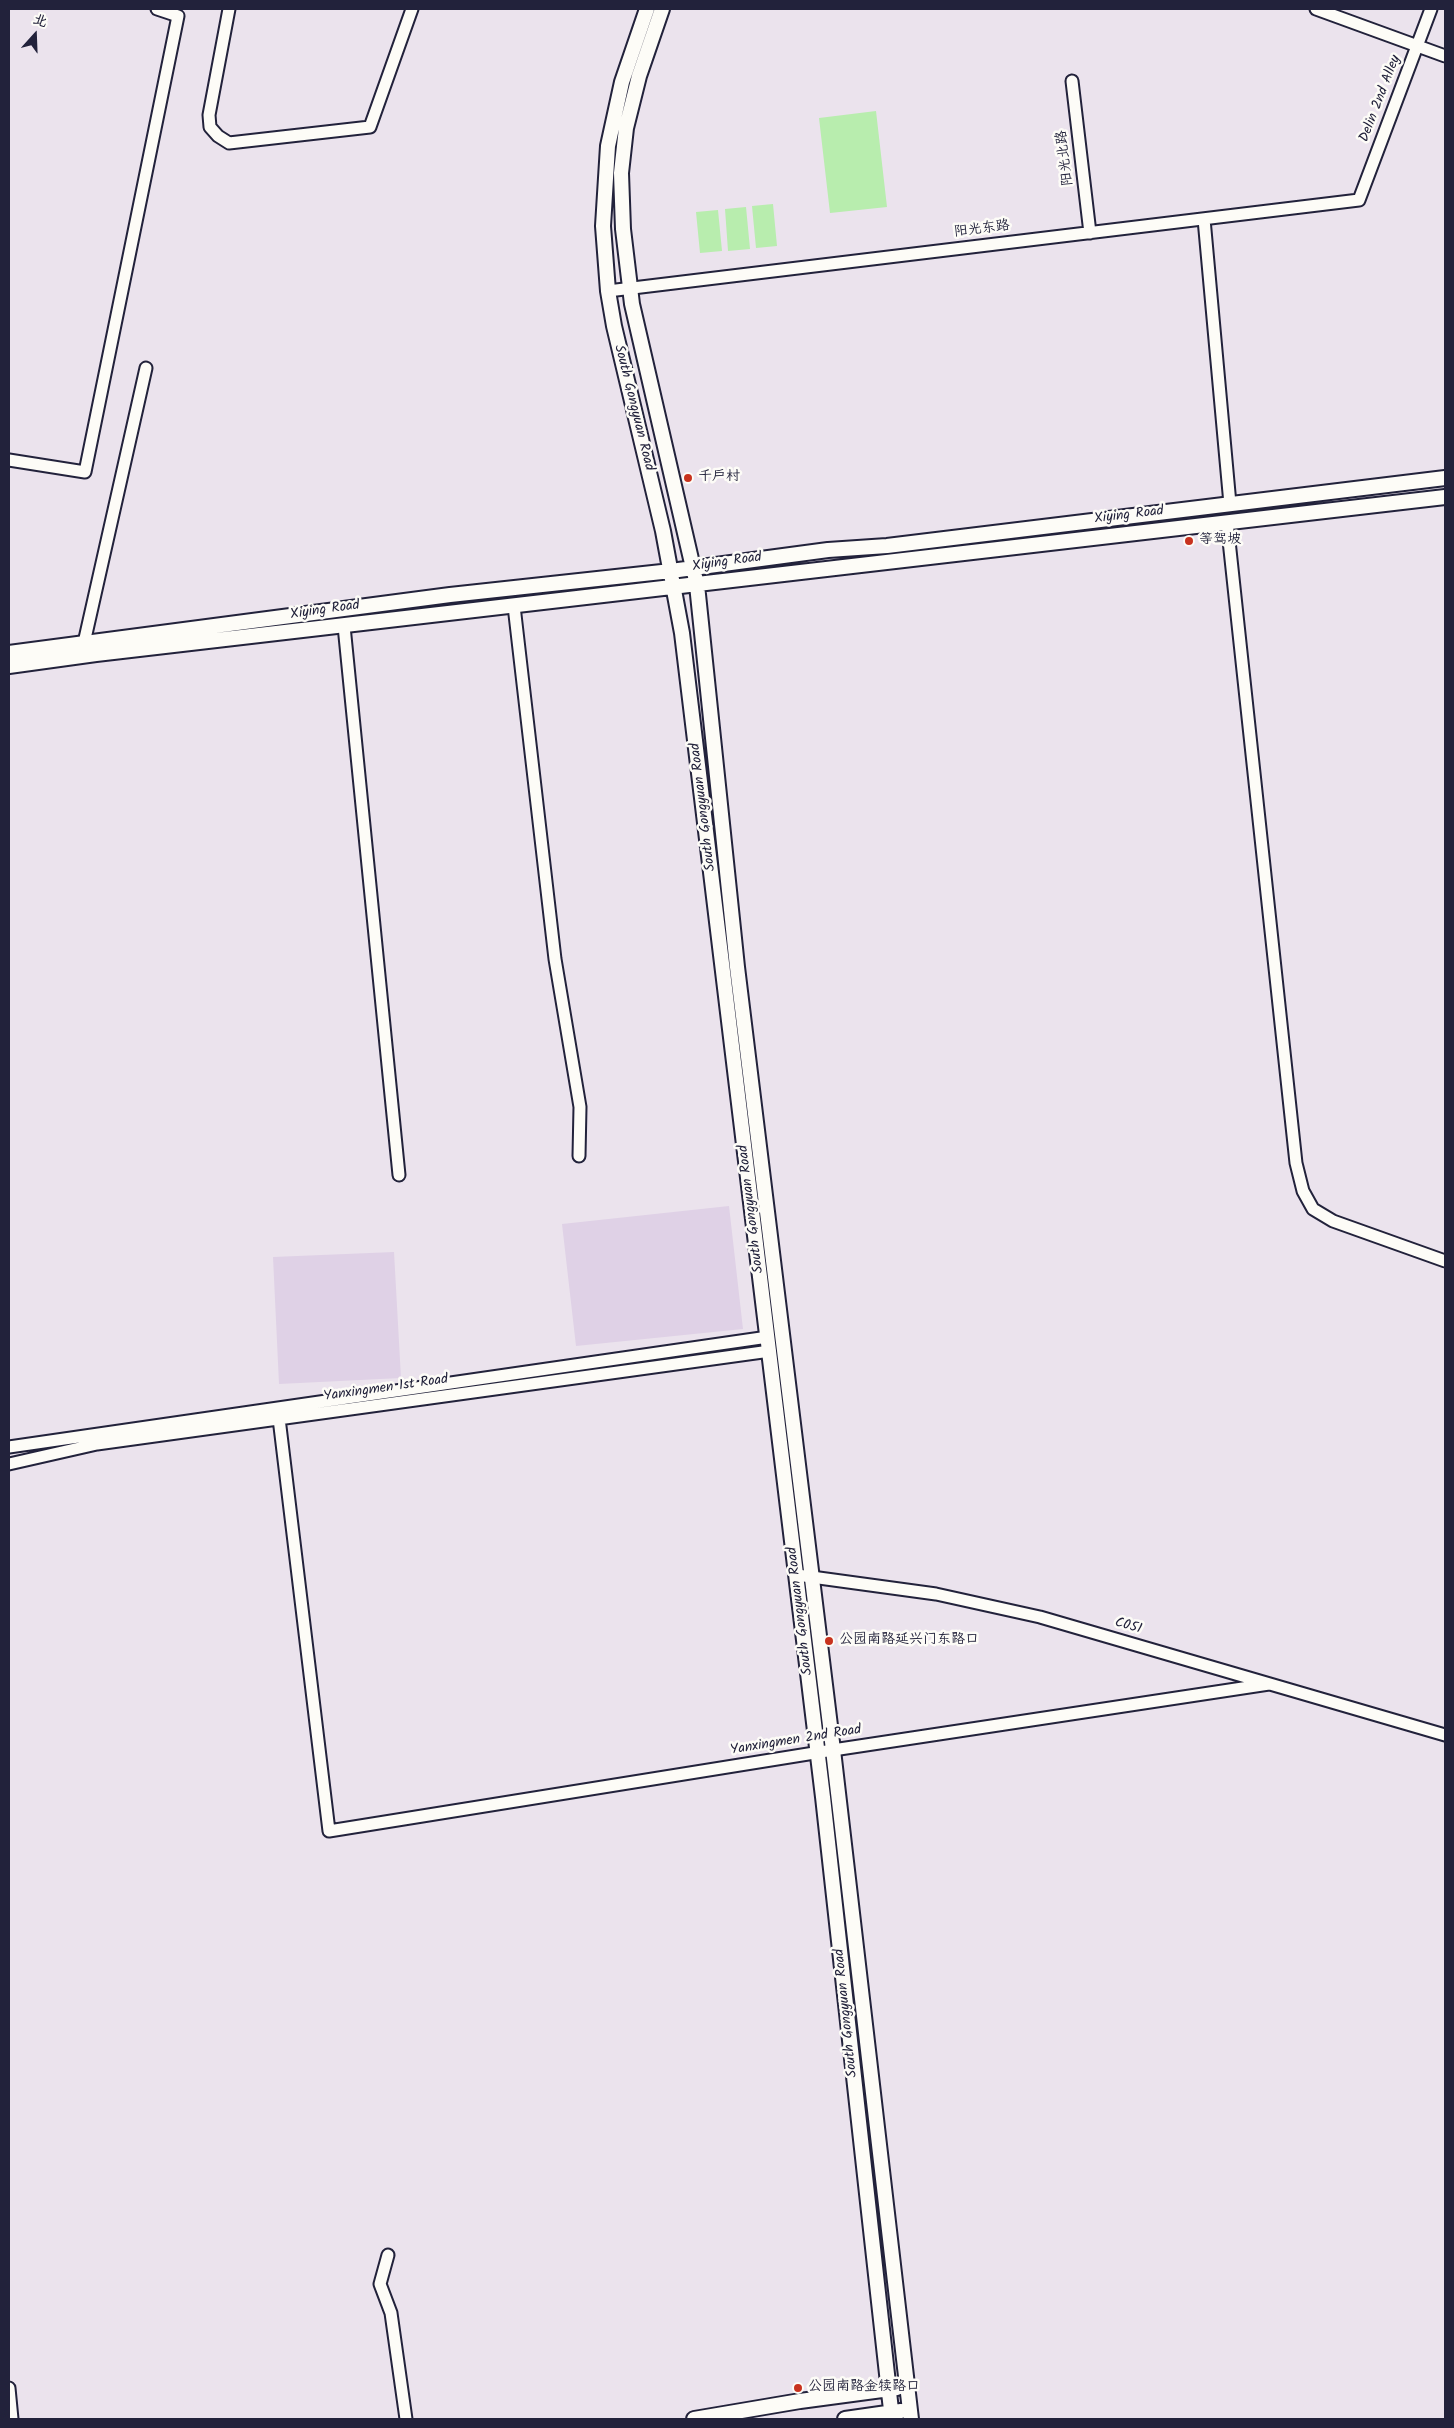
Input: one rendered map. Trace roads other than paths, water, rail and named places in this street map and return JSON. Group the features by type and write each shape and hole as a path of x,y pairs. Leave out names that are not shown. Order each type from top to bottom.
{"main road":[{"name":"South Gongyuan Road","path":"647,9 622,82 608,146 603,226 608,291 614,326 675,588 694,730 818,1753 892,2416"},
{"name":"South Gongyuan Road","path":"662,9 632,100 622,150 623,230 634,313 697,585 738,967 911,2414"},
{"name":"Xiying Road","path":"9,653 450,595 671,571 1445,478"},
{"name":"Xiying Road","path":"9,666 1445,497"},
{"path":"694,2419 800,2401 908,2387"},
{"path":"845,2419 911,2414"}],"street":[{"path":"9,460 85,472 178,16 157,9"},
{"path":"229,9 209,115 210,127 218,136 229,143 370,127 412,9"},
{"path":"1316,9 1445,56"},
{"name":"Delin 2nd Alley","path":"1359,200 1431,9"},
{"name":"阳光北路","path":"1072,81 1090,233"},
{"name":"阳光东路","path":"608,291 1359,200"},
{"path":"1204,219 1230,504"},
{"path":"84,643 146,368"},
{"path":"1227,522 1296,1163 1303,1191 1313,1209 1333,1221 1445,1261"},
{"path":"514,606 555,959 580,1107 579,1156"},
{"path":"344,626 399,1175"},
{"name":"Yanxingmen 1st Road","path":"9,1447 278,1414 769,1344"},
{"name":"Yanxingmen 1st Road","path":"9,1464 97,1444 278,1414"},
{"name":"Yanxingmen 2nd Road","path":"278,1414 329,1831 833,1750 1269,1684"},
{"name":"C051","path":"797,1575 936,1594 1040,1617 1445,1735"},
{"path":"388,2255 380,2284 391,2313 406,2419"},
{"path":"9,2388 12,2419"}],"place":[{"name":"千户村","path":"688,478"},
{"name":"等驾坡","path":"1189,541"},
{"name":"公园南路延兴门东路口","path":"829,1641"},
{"name":"公园南路金犊路口","path":"798,2388"}]}
